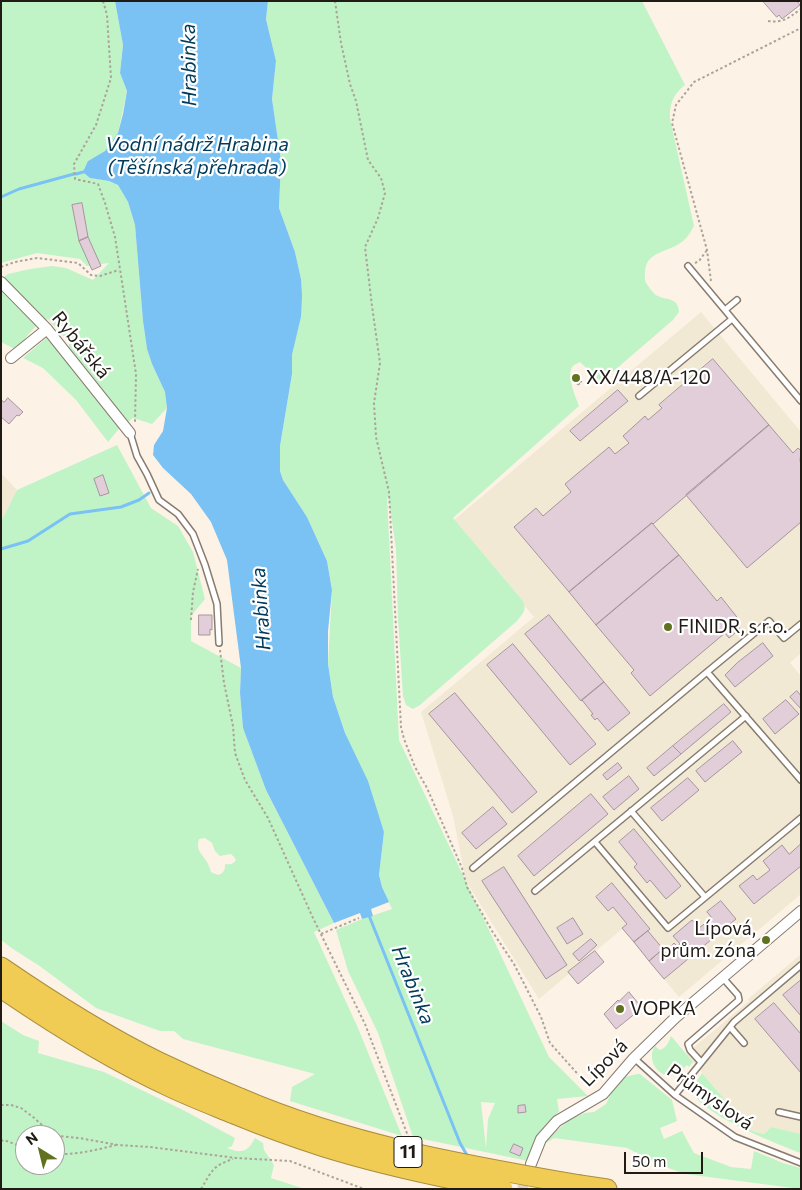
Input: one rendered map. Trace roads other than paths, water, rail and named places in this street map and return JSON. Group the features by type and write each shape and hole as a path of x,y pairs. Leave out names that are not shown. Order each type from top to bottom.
{"highway":[{"name":"11","path":"1,967 59,1005 128,1046 194,1078 276,1131 404,1168 503,1189"},
{"name":"11","path":"1,988 78,1038 170,1087 237,1106 286,1116 329,1131 417,1155 607,1189"}],"street":[{"name":"Rybářská","path":"1,282 47,329 130,433"},
{"path":"11,358 47,329"},
{"name":"Lípová","path":"531,1164 541,1139 557,1121 603,1094 634,1058 675,1018 801,911"}],"lane":[{"path":"688,266 801,401"},
{"path":"725,310 737,300"},
{"path":"639,396 732,318"},
{"path":"130,433 137,456 159,500 178,514 193,534 216,604 219,643"},
{"path":"473,868 769,621 784,638 801,624"},
{"path":"708,672 801,780"},
{"path":"535,891 746,716"},
{"path":"631,812 705,897"},
{"path":"595,842 668,928 801,818"},
{"path":"675,1095 734,1022 801,965"},
{"path":"701,1062 690,1050 688,1044 739,1000 738,995 722,977"},
{"path":"730,1027 744,1043"},
{"name":"Průmyslová","path":"634,1058 675,1095 735,1137 801,1163"},
{"path":"779,1112 801,1117"}],"water":[{"name":"Vodní nádrž Hrabina (Těšínská přehrada)","path":"115,1 268,1 266,19 276,61 272,99 281,161 279,208 295,252 301,279 302,296 301,317 292,355 292,374 280,446 280,471 283,480 307,517 327,561 332,590 328,631 328,664 333,697 345,733 368,781 384,832 379,875 389,902 371,909 373,916 362,919 360,913 334,923 266,790 243,728 240,693 241,668 227,560 211,522 191,494 163,468 153,455 154,445 163,431 167,408 165,392 147,349 135,225 128,202 118,185 109,181 90,178 83,172 88,161 105,151 118,133 123,114 127,91 120,73 123,45"}],"waterway":[{"path":"76,174 87,171"},
{"path":"1,197 19,189 74,174"},
{"path":"1,549 28,541 70,514 121,507 139,500 149,493"},
{"name":"Hrabinka","path":"368,913 460,1143 468,1157"}],"tunnel":[{"path":"522,1189 528,1172"}],"place":[{"name":"XX/448/A-120","path":"576,378"},
{"name":"FINIDR, s.r.o.","path":"668,627"},
{"name":"Lípová, prům. zóna","path":"766,940"},
{"name":"VOPKA","path":"620,1009"}]}
